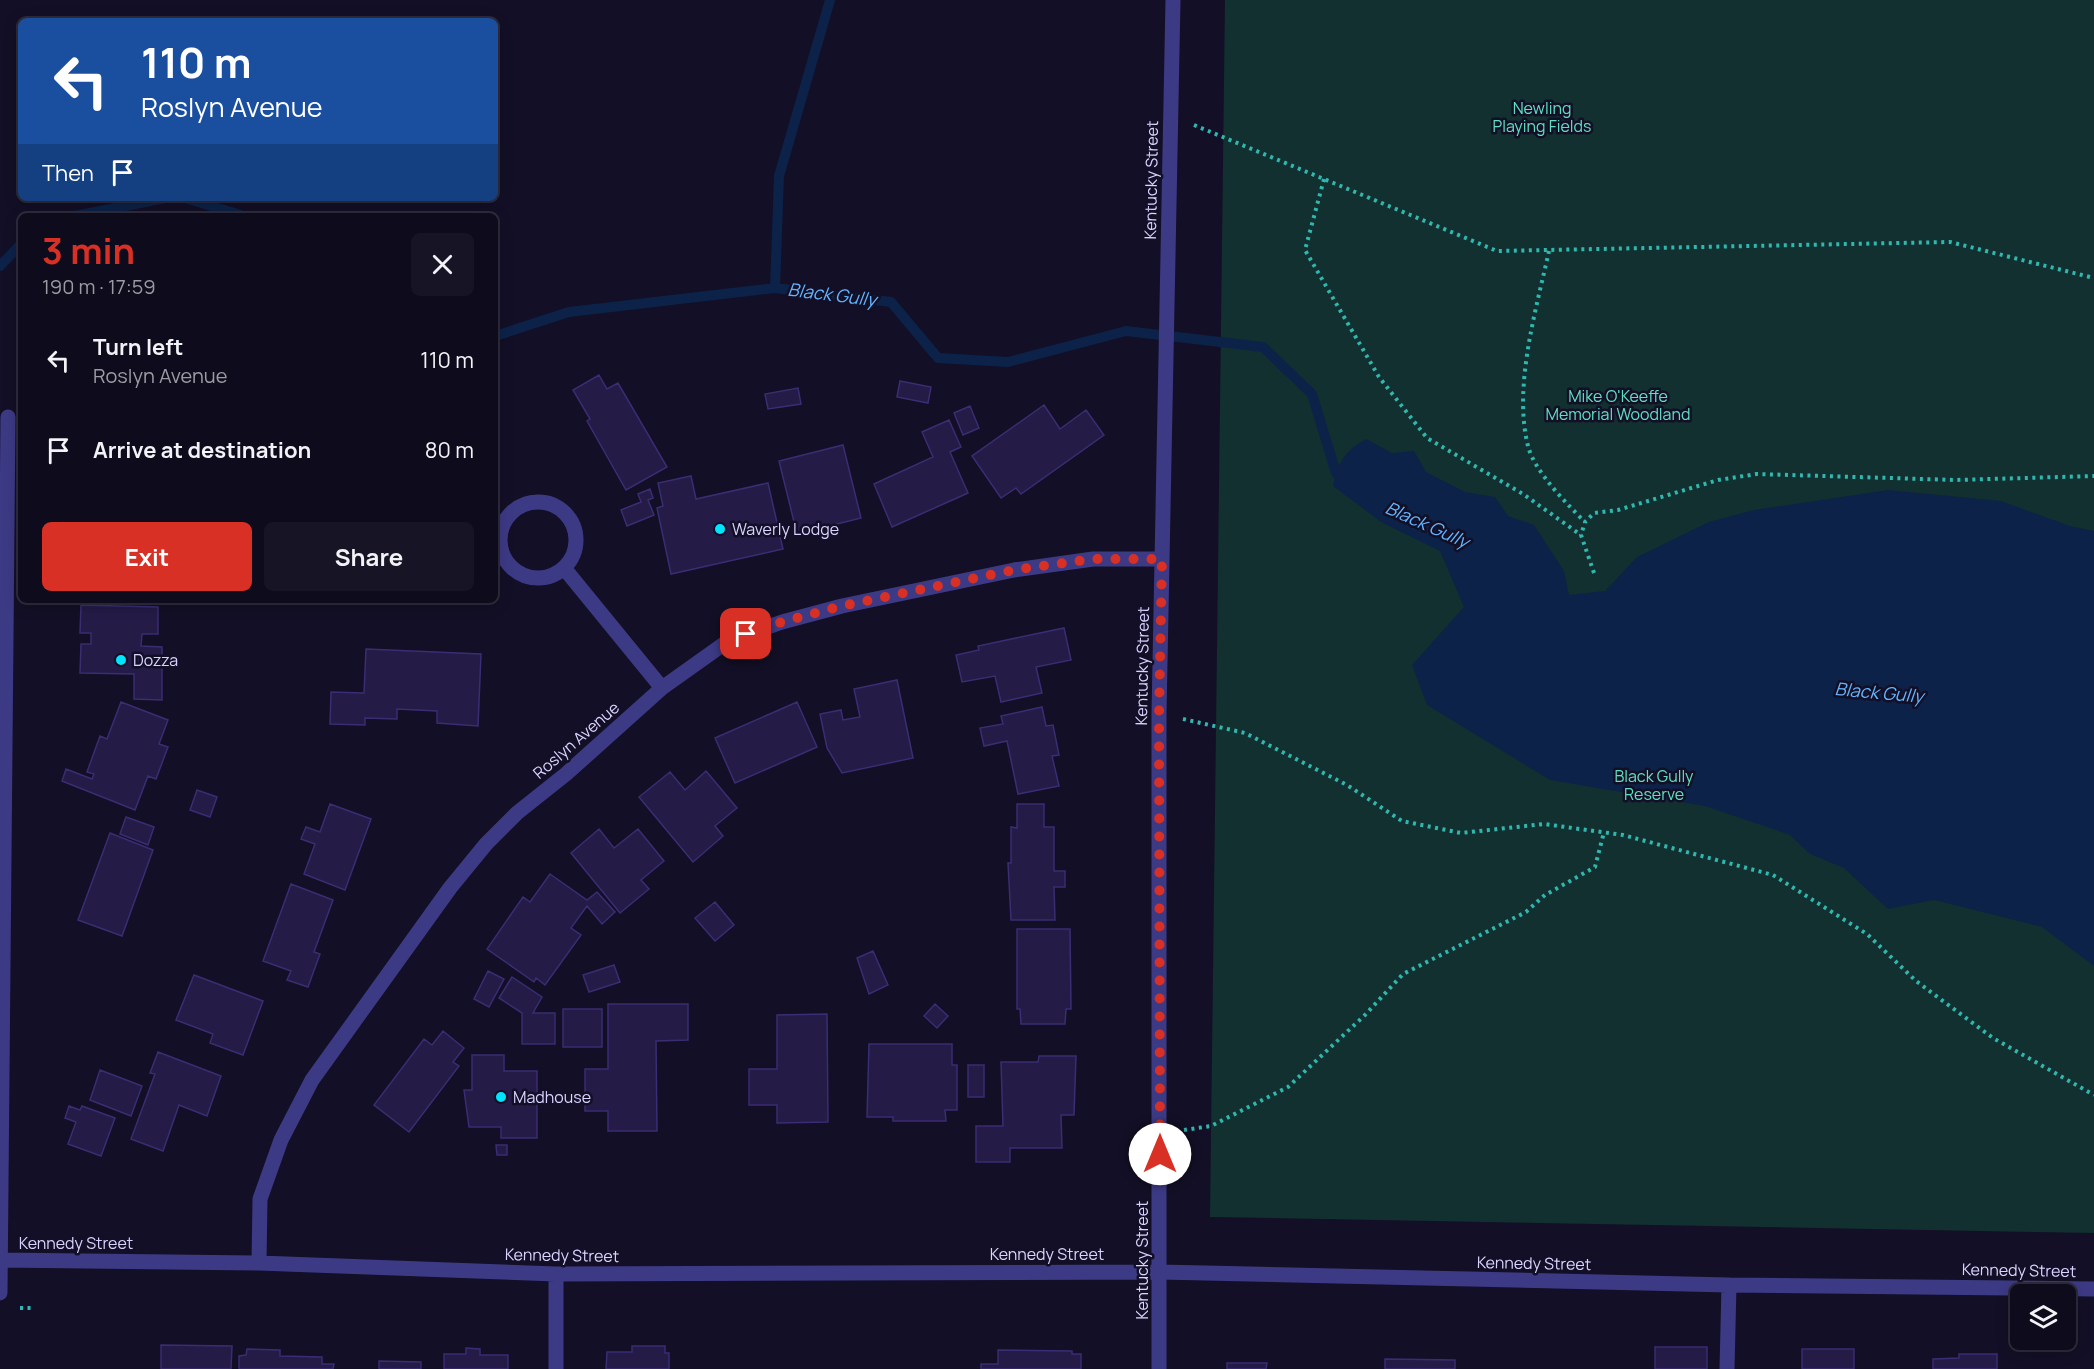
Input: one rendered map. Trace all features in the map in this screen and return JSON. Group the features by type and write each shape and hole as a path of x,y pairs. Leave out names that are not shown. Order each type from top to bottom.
{"street":[{"name":"Kentucky Street","path":"1159,1369 1159,714 1173,0"},
{"path":"0,1293 8,417"},
{"path":"540,501 554,505 567,514 574,526 576,542 573,556 564,568 551,576 536,579 522,575 509,566 502,553 500,538 503,523 512,511 525,503 540,501"},
{"name":"Roslyn Avenue","path":"259,1263 260,1199 281,1140 312,1080 450,888 486,844 517,813 566,774 662,688 728,641 832,608 1014,570 1093,559 1162,559"},
{"path":"564,568 662,688"},
{"name":"Kennedy Street","path":"0,1260 259,1263 556,1274 1160,1272 1729,1285 2094,1289"},
{"path":"556,1274 556,1369"},
{"path":"1727,1369 1729,1285"}],"path":[{"path":"1204,130 1497,251 1950,242 2094,278"},
{"path":"1324,179 1305,250 1379,377 1428,438 1523,494 1581,535 1594,573"},
{"path":"1549,251 1532,327 1524,400 1528,447 1552,489 1585,522"},
{"path":"1581,535 1585,522 1594,513 1618,510 1718,480 1757,474 1956,480 2094,476"},
{"path":"1200,723 1245,733 1347,785 1402,822 1461,833 1544,824 1623,834 1773,875 1867,934 1916,981 1993,1038 2094,1095"},
{"path":"1194,1131 1288,1087 1365,1016 1404,974 1526,912 1545,895 1595,867 1604,832"}],"green space":[{"name":"Black Gully Reserve","path":"1225,0 2094,0 2094,1233 1210,1217"}],"water":[{"path":"1366,439 1392,453 1414,451 1426,472 1465,492 1495,497 1508,516 1534,525 1564,571 1569,595 1605,591 1637,557 1709,522 1754,510 1888,490 2001,501 2070,526 2094,531 2094,966 2042,927 1934,900 1888,909 1844,868 1810,854 1790,835 1705,806 1550,780 1427,705 1412,665 1464,607 1440,551 1381,522 1333,486 1337,470 1344,458"}],"building":[{"path":"599,375 607,389 618,383 667,467 626,490 587,421 590,419 573,390"},
{"path":"900,381 931,387 928,403 897,397"},
{"path":"798,388 801,404 768,409 765,394"},
{"path":"1044,405 1060,429 1086,410 1104,435 1021,494 1016,488 1001,498 972,456"},
{"path":"970,406 979,428 963,435 954,413"},
{"path":"949,420 961,447 950,452 968,493 892,527 874,484 933,457 922,432"},
{"path":"843,445 861,518 797,534 779,461"},
{"name":"Waverly Lodge","path":"691,476 696,499 768,483 783,549 671,574 657,508 663,506 658,483"},
{"path":"650,489 653,498 648,500 654,515 627,526 621,510 641,502 638,494"},
{"name":"Dozza","path":"81,605 158,607 158,634 142,634 141,646 162,647 162,700 134,699 134,674 80,673 81,644 91,644 91,633 80,633"},
{"path":"1064,628 1071,660 1036,667 1042,693 1001,702 995,676 962,682 956,655 979,650 978,646"},
{"path":"366,649 481,654 478,726 437,723 437,711 397,709 397,719 365,718 365,725 330,724 331,692 364,693"},
{"path":"897,680 913,758 842,773 827,748 820,714 841,710 843,720 860,717 854,689"},
{"path":"121,702 168,720 159,744 168,747 156,779 148,776 135,810 62,781 66,769 92,779 94,774 87,772 100,736 107,739"},
{"path":"797,702 817,747 735,783 715,738"},
{"path":"1042,707 1046,726 1053,725 1059,755 1052,756 1059,786 1018,794 1007,741 984,746 980,728 1003,724 1001,716"},
{"path":"706,771 737,808 715,826 723,836 693,862 639,797 670,772 685,790"},
{"path":"197,790 217,797 210,817 190,810"},
{"path":"330,804 371,819 345,890 304,874 315,844 301,839 306,827 320,832"},
{"path":"1017,804 1044,804 1044,827 1054,827 1054,871 1065,871 1065,887 1054,887 1055,920 1011,920 1008,863 1011,863 1011,827 1017,828"},
{"path":"126,817 154,827 148,845 120,834"},
{"path":"599,829 614,848 638,829 664,861 641,880 649,889 620,913 571,853"},
{"path":"110,833 153,850 122,936 78,920"},
{"path":"550,874 587,900 597,892 615,912 602,924 587,906 571,928 581,935 545,985 536,978 534,982 487,949 523,897 530,902"},
{"path":"291,884 333,900 314,952 320,954 308,987 287,980 291,971 263,961"},
{"path":"715,902 734,925 715,941 695,918"},
{"path":"1017,929 1070,929 1071,1009 1066,1009 1065,1024 1021,1024 1020,1009 1017,1009"},
{"path":"873,951 888,985 869,994 857,958"},
{"path":"614,965 620,982 589,992 583,975"},
{"path":"488,971 504,979 489,1007 474,999"},
{"path":"194,975 263,1001 243,1055 210,1043 213,1034 176,1020"},
{"path":"512,977 542,997 533,1013 555,1013 555,1044 522,1044 522,1013 499,998"},
{"path":"608,1004 688,1004 688,1040 656,1041 657,1131 608,1131 608,1111 585,1111 585,1069 608,1069"},
{"path":"935,1004 948,1016 937,1028 924,1016"},
{"path":"563,1009 602,1009 602,1047 563,1047"},
{"path":"827,1014 828,1122 777,1123 777,1105 749,1105 749,1069 777,1069 777,1015"},
{"path":"443,1031 464,1048 453,1062 459,1066 409,1132 374,1105 424,1039 432,1045"},
{"path":"869,1044 952,1044 952,1065 957,1065 957,1110 945,1110 946,1121 893,1121 893,1117 867,1117"},
{"path":"158,1052 221,1076 207,1116 179,1105 163,1151 131,1139 155,1074 150,1073"},
{"name":"Madhouse","path":"472,1055 504,1055 504,1071 537,1071 537,1138 501,1138 501,1127 469,1127 464,1090 472,1090"},
{"path":"1039,1056 1076,1056 1074,1115 1061,1115 1062,1148 1010,1148 1010,1162 976,1162 976,1126 1003,1126 1001,1062 1038,1062"},
{"path":"968,1065 984,1065 984,1097 968,1097"},
{"path":"100,1070 142,1086 131,1116 90,1100"},
{"path":"69,1106 80,1110 82,1106 115,1118 101,1156 68,1144 76,1122 65,1118"},
{"path":"496,1145 507,1145 507,1155 497,1155"},
{"path":"161,1345 232,1346 231,1369 161,1369"},
{"path":"632,1346 665,1346 665,1353 669,1353 669,1369 606,1369 607,1352 632,1352"},
{"path":"1655,1347 1707,1347 1707,1369 1655,1369"},
{"path":"466,1348 480,1349 480,1355 508,1355 508,1369 444,1369 444,1354 466,1354"},
{"path":"247,1349 280,1350 280,1356 322,1357 322,1364 334,1364 333,1369 239,1369 239,1356 246,1355"},
{"path":"1802,1349 1854,1349 1854,1369 1802,1369"},
{"path":"998,1350 1072,1351 1072,1354 1081,1354 1081,1369 981,1369 981,1364 998,1364"},
{"path":"1959,1354 1997,1354 1997,1369 1933,1369 1933,1359 1959,1358"},
{"path":"1385,1359 1455,1360 1455,1369 1385,1369"},
{"path":"379,1361 421,1362 421,1369 379,1369"},
{"path":"1227,1363 1267,1363 1266,1369 1227,1369"}],"waterway":[{"path":"775,288 779,176 830,0"},
{"path":"90,213 150,201"},
{"path":"195,201 234,213"},
{"path":"0,266 18,247"},
{"name":"Black Gully","path":"498,335 569,312 775,288 891,302 938,358 1008,362 1126,331 1263,347 1312,394 1336,473 1346,482"}],"place":[{"name":"Waverly Lodge","path":"720,529"},
{"name":"Dozza","path":"121,660"},
{"name":"Madhouse","path":"501,1097"}],"route":[{"path":"746,634 842,606 1014,570 1093,559 1162,559 1159,714 1160,1154"}],"park label":[{"name":"Newling Playing Fields","path":"1542,117"},
{"name":"Mike O'Keeffe Memorial Woodland","path":"1618,405"}]}
